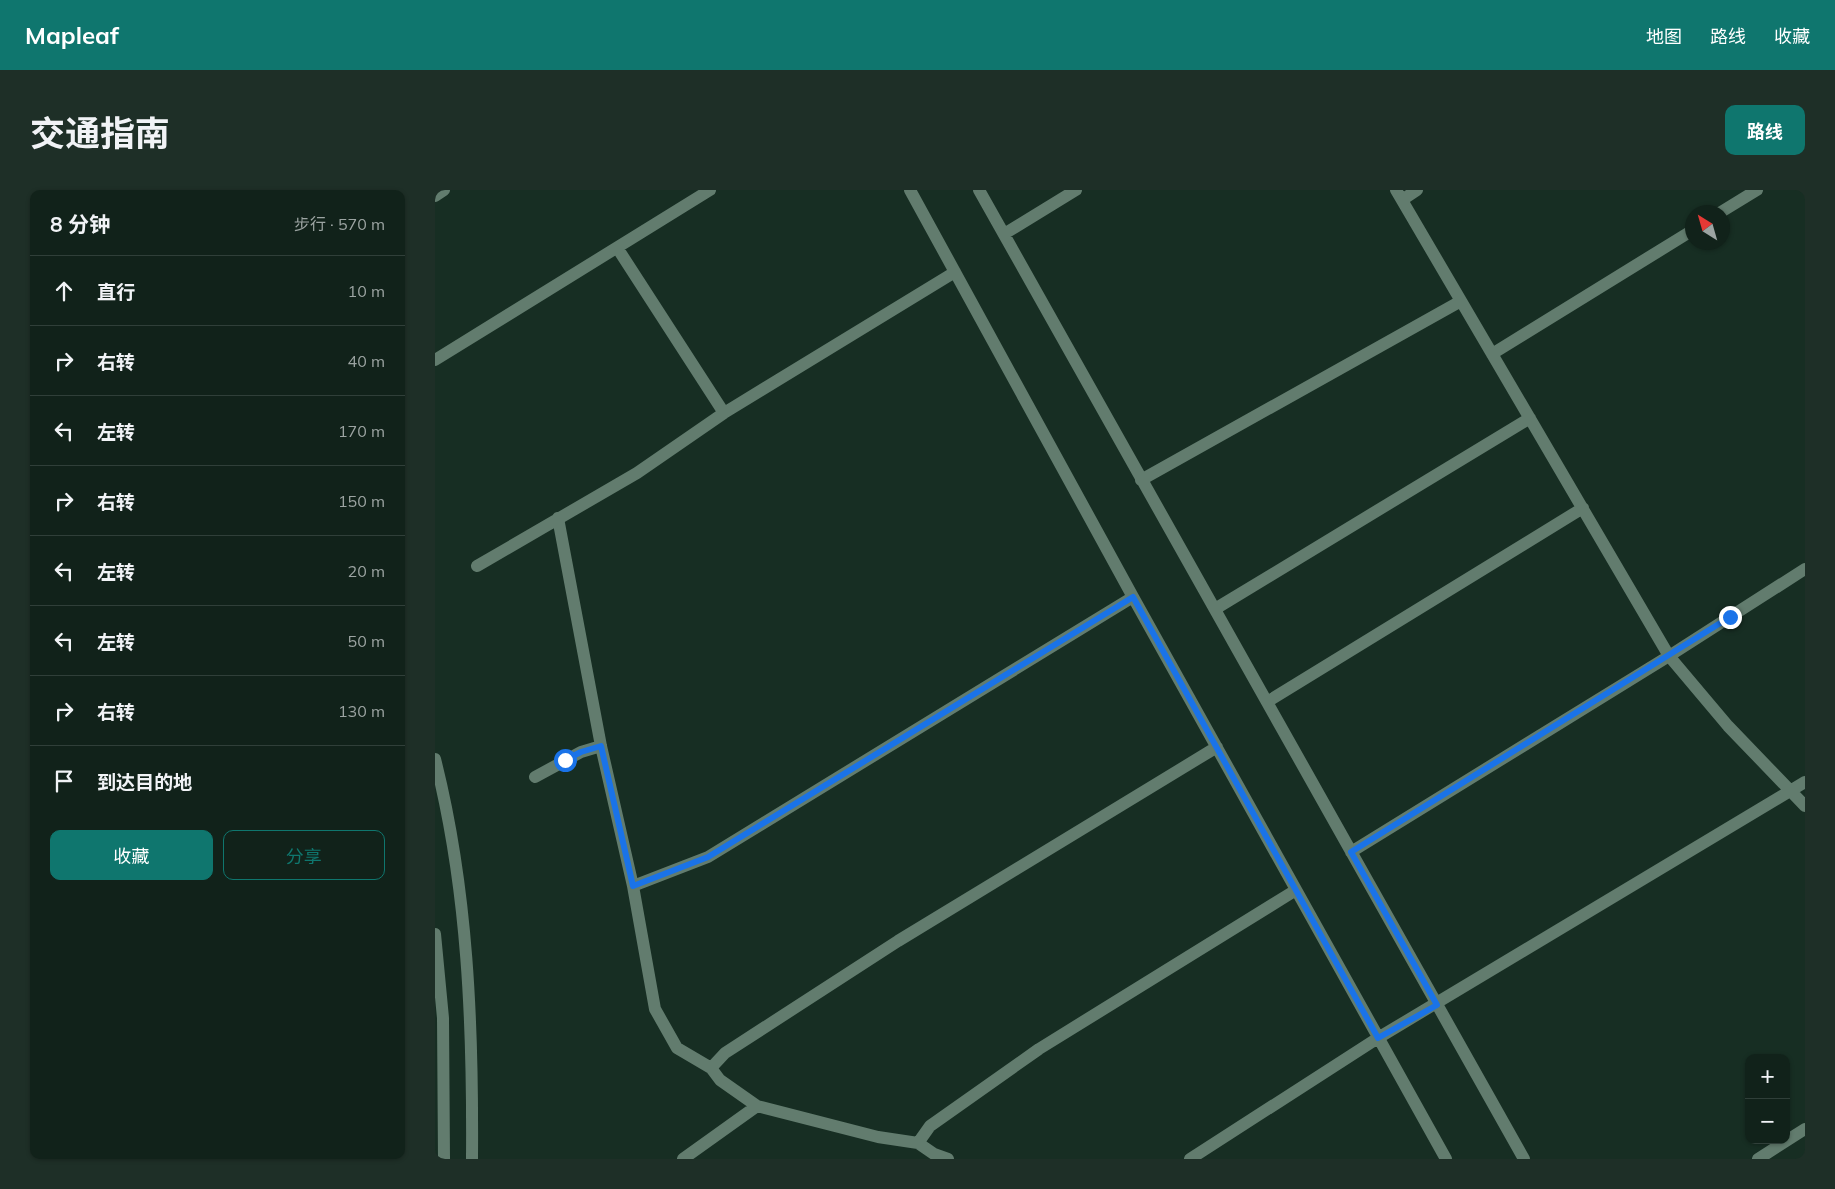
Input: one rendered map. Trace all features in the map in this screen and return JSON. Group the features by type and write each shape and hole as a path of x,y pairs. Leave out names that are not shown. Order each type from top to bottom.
{"street":[{"path":"435,196 444,190"},
{"path":"435,360 618,249 710,190"},
{"path":"910,190 1133,597 1446,1159"},
{"path":"979,190 1524,1159"},
{"path":"1004,234 1076,190"},
{"path":"1417,190 1399,195 1669,656 1728,726 1789,792 1805,806"},
{"path":"1730,206 1757,190"},
{"path":"1492,354 1685,235"},
{"path":"618,249 724,413"},
{"path":"477,566 637,473 724,413 955,272"},
{"path":"1141,480 1461,301"},
{"path":"1215,609 1530,418"},
{"path":"1267,702 1583,508"},
{"path":"558,518 601,746 633,886 655,1010 677,1048 711,1068 720,1080 757,1106 878,1137 918,1143 934,1154 948,1159"},
{"path":"1351,852 1669,656 1805,569"},
{"path":"633,886 708,857 1133,597"},
{"path":"535,777 581,752 601,746"},
{"path":"711,1068 725,1053 898,941 1217,747"},
{"path":"435,759 455,868 467,967 473,1067 472,1159"},
{"path":"1190,1159 1378,1038 1437,1005 1805,782"},
{"path":"918,1143 930,1126 1039,1049 1296,890"},
{"path":"435,934 443,1018 444,1159"},
{"path":"683,1159 757,1106"},
{"path":"1758,1159 1805,1129"}],"route":[{"path":"565,760 581,752 601,746 633,886 708,857 1133,597 1378,1038 1437,1005 1351,852 1730,617"}]}
